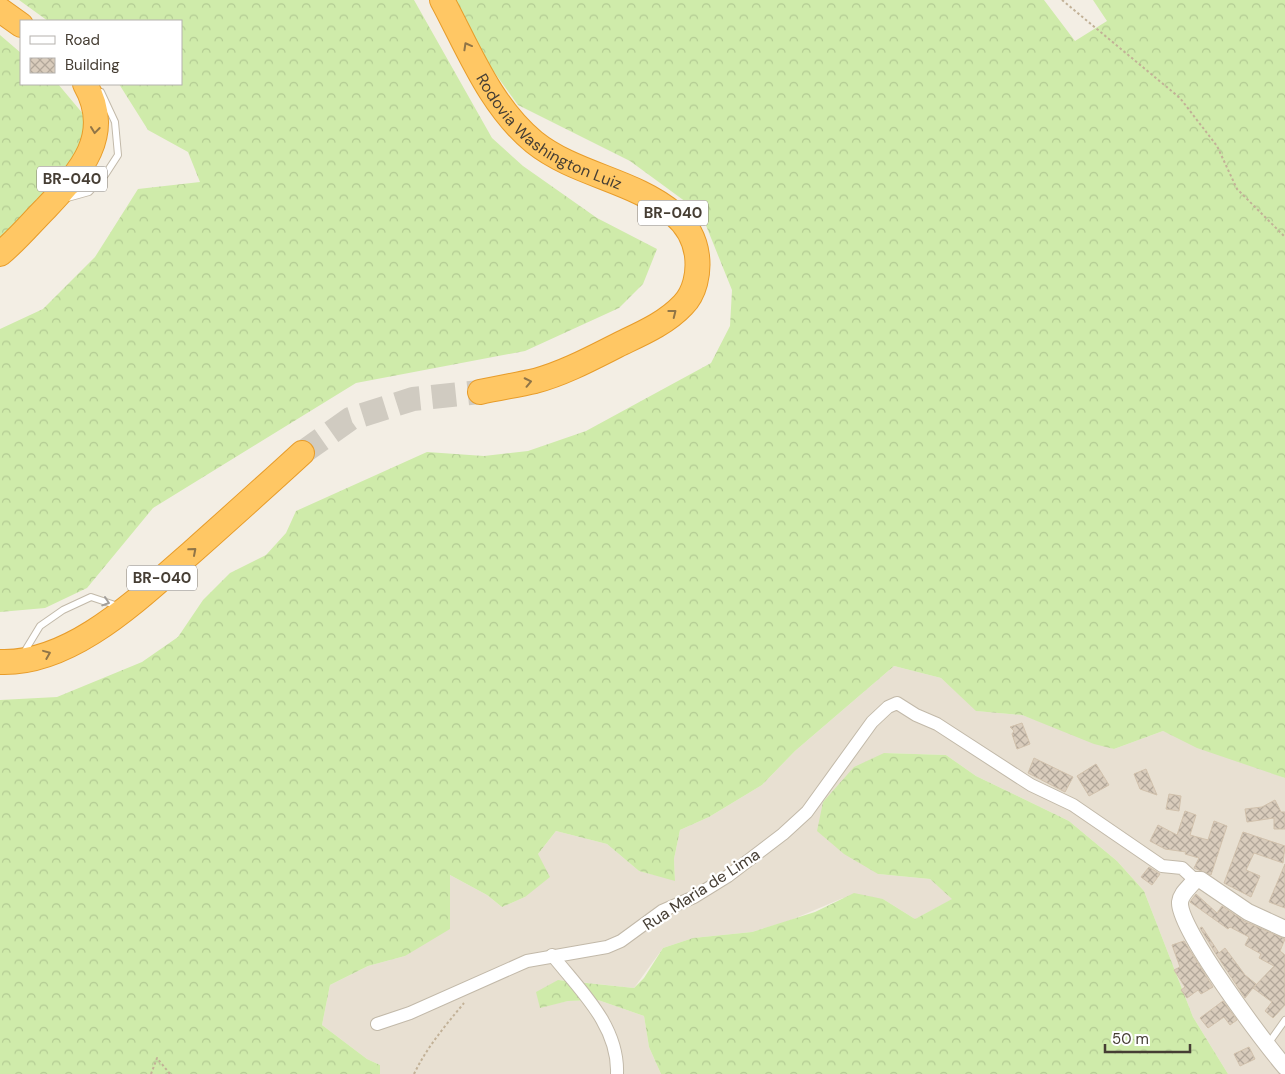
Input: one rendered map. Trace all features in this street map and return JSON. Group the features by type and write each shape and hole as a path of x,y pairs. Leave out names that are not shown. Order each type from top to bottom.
{"highway":[{"name":"Rodovia Washington Luiz","path":"442,0 500,106 513,122 534,142 559,158 654,201 675,215 689,230 696,250 698,266 694,288 684,305 653,328 579,364 537,380 480,392"},
{"path":"0,10 20,24"},
{"name":"BR-040","path":"0,254 52,201 85,163 94,140 96,111 92,96 86,85"},
{"name":"BR-040","path":"8,663 43,657 69,645 127,609 302,454"}],"street":[{"name":"Rua Maria de Lima","path":"377,1024 410,1013 527,961 552,955 592,951 607,947 621,941 662,911 694,897 728,876 783,834 807,812 872,722 888,706 897,703 916,715 937,724 1031,785 1073,805 1110,828 1162,866 1182,868 1195,880"},
{"path":"1285,929 1248,912 1201,880 1195,880 1184,893 1180,902 1182,914 1196,941 1267,1045 1285,1067"},
{"path":"552,955 602,1020 612,1038 618,1064 618,1074"}],"lane":[{"path":"52,201 89,192 105,175 118,155 115,122 97,85"},
{"path":"8,663 40,626 63,610 91,597 127,609"},
{"path":"1267,1045 1285,1020"}],"path":[{"path":"1062,0 1180,98 1217,146 1237,188 1285,237"},
{"path":"414,1074 422,1056 442,1028 464,1003 463,988"},
{"path":"151,1074 157,1058 170,1074"}],"shaded area":[{"path":"894,666 941,678 977,711 1022,715 1114,749 1163,731 1285,778 1285,1074 1228,1074 1193,1017 1144,891 1117,861 1069,821 976,776 946,755 884,753 878,874 930,879 953,899 915,919 883,899 843,898 791,920 752,932 693,938 663,948 634,988 560,980 540,1007 568,1001 598,1000 644,1016 649,1047 661,1074 380,1074 380,1065 367,1059 322,1025 330,985 368,966 405,956 450,875 487,895 502,907 525,897 538,854 556,831 607,844 639,871 675,880 674,859 680,830 709,817 762,785 795,751"}],"green space":[{"path":"19,0 414,0 492,138 523,166 597,218 657,249 643,284 619,308 525,351 356,383 153,508 87,588 45,608 0,612 0,329 43,309 95,257 138,189 200,182 188,152 148,130 120,85 182,85 182,20 47,20"},
{"path":"453,0 1044,0 1075,41 1107,21 1093,0 1285,0 1285,778 1197,748 1163,731 1114,749 1094,744 1022,715 976,711 941,678 894,666 795,751 762,785 709,817 680,830 674,859 675,881 639,871 607,844 556,831 538,854 550,877 525,897 502,907 487,895 450,875 450,929 405,956 368,966 330,985 322,1025 367,1059 380,1065 380,1074 0,1074 0,700 57,697 142,662 178,637 203,600 230,573 266,555 286,533 296,511 427,452 484,456 528,451 586,431 711,363 730,326 732,290 701,213 630,161 518,105 489,65"},
{"path":"0,35 20,52 20,85 59,85 89,121 86,147 0,241"},
{"path":"884,753 946,755 976,776 1069,821 1117,861 1144,891 1193,1017 1228,1074 661,1074 649,1047 644,1016 598,1000 568,1001 540,1008 536,992 558,980 634,988 644,978 663,948 693,938 752,932 815,912 854,893 883,899 915,919 952,899 930,879 878,874 844,854 817,831 823,802 854,767"}],"building":[{"path":"1022,723 1030,744 1017,749 1012,734 1014,731 1010,727"},
{"path":"1034,758 1073,777 1065,792 1028,773"},
{"path":"1096,764 1109,785 1089,796 1077,776"},
{"path":"1146,769 1157,795 1140,789 1134,774"},
{"path":"1169,794 1181,796 1179,811 1166,809"},
{"path":"1275,800 1281,812 1285,812 1285,829 1274,829 1274,818 1247,822 1245,809 1262,807"},
{"path":"1185,811 1196,815 1190,835 1208,840 1214,821 1227,826 1211,875 1194,868 1199,858 1185,854 1186,852 1165,849 1150,841 1158,825 1177,835"},
{"path":"1243,832 1285,846 1283,863 1254,853 1246,870 1260,876 1251,897 1224,883"},
{"path":"1285,864 1285,908 1269,902"},
{"path":"1149,867 1160,874 1152,885 1141,877"},
{"path":"1196,894 1217,913 1222,906 1244,921 1285,939 1280,951 1285,955 1285,1005 1273,1018 1265,1011 1272,1002 1253,988 1274,966 1259,958 1261,954 1245,945 1249,937 1230,927 1228,929 1190,902"},
{"path":"1202,927 1219,953 1225,948 1245,975 1256,984 1245,998 1200,928"},
{"path":"1184,941 1213,987 1201,994 1198,990 1187,998 1181,990 1185,987 1174,970 1180,967 1172,945"},
{"path":"1223,1001 1237,1020 1230,1025 1224,1017 1208,1028 1200,1018"},
{"path":"1249,1047 1255,1059 1240,1066 1234,1054"}],"tunnel":[{"path":"302,453 350,419 413,399 480,392"}]}
